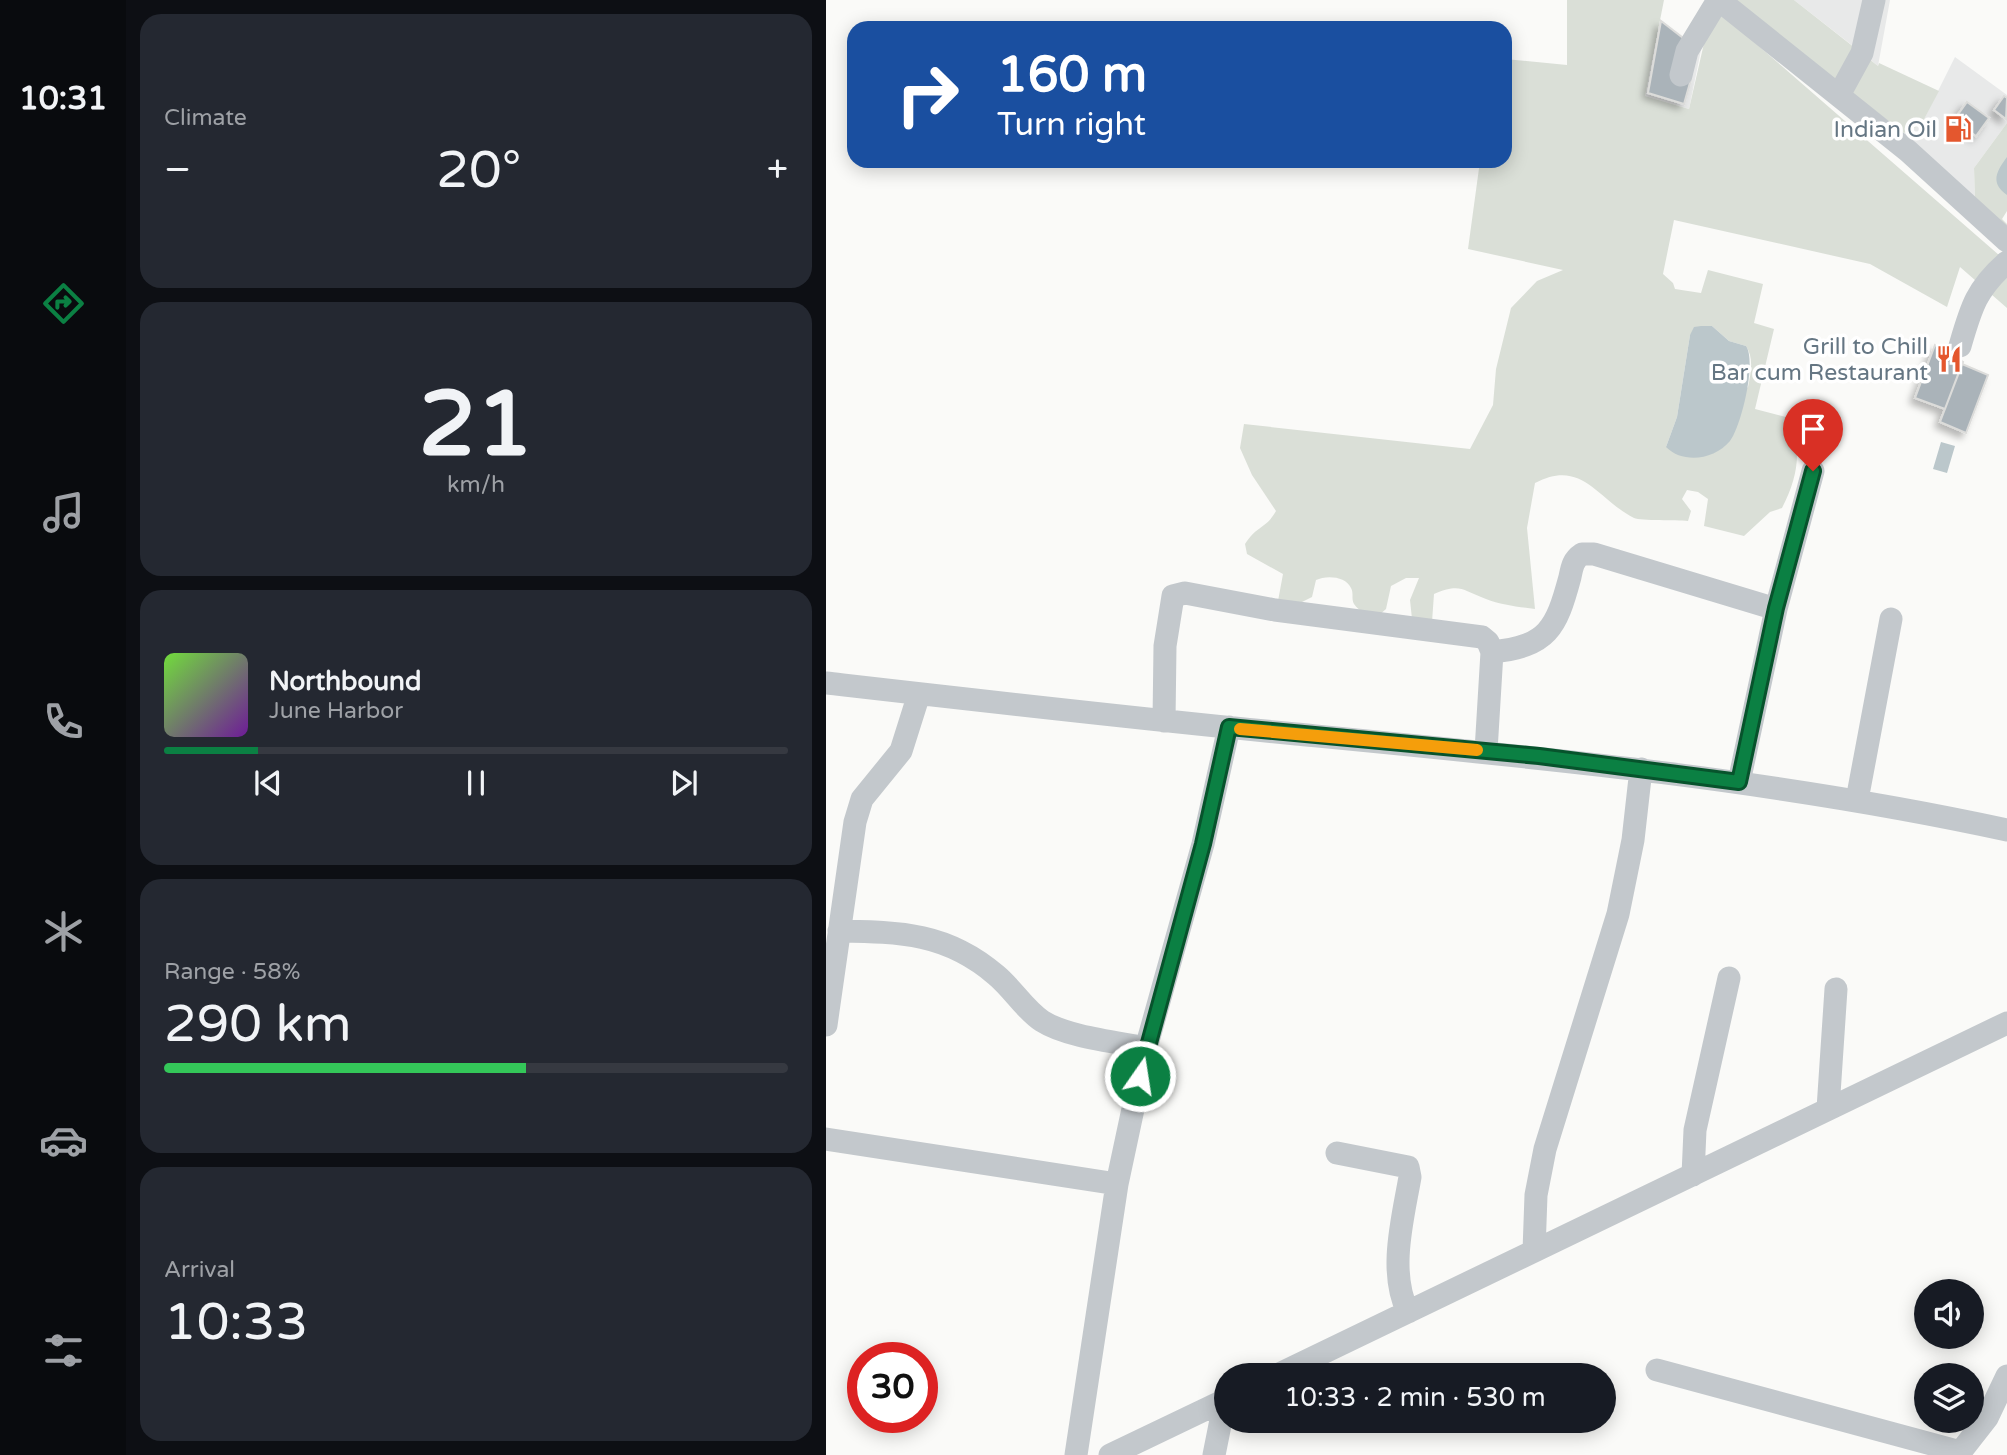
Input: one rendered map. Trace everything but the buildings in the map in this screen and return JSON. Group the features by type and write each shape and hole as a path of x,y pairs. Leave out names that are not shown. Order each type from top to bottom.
{"street":[{"path":"1681,75 1693,43 1718,0 1841,90 1999,233"},
{"path":"1841,90 1862,53 1870,29 1874,0"},
{"path":"1960,346 1983,285 2007,262"},
{"path":"1739,782 1776,608 1813,471"},
{"path":"1492,652 1510,650 1544,637 1563,603 1573,564 1582,554 1594,554 1776,608"},
{"path":"1164,721 1167,620 1171,600 1176,593 1482,637 1488,642 1492,652 1486,751"},
{"path":"1857,800 1891,619"},
{"path":"826,683 1164,721 1486,751 1642,769 1857,800 2007,830"},
{"path":"826,1025 855,822 862,799 901,751 919,694"},
{"path":"1076,1455 1117,1184 1146,1048 1203,844 1229,727"},
{"path":"1534,1251 1536,1195 1545,1149 1618,914 1633,840 1642,769"},
{"path":"839,932 922,936 943,941 971,956 998,976 1044,1023 1146,1048"},
{"path":"1692,1175 1695,1130 1729,978"},
{"path":"1829,1109 1836,989"},
{"path":"1302,1363 2007,1023"},
{"path":"826,1139 1117,1184"},
{"path":"1337,1153 1408,1167 1410,1177 1399,1263 1401,1298 1408,1311"},
{"path":"1657,1370 1959,1453 1987,1418 2007,1376"},
{"path":"1110,1455 1214,1405"},
{"path":"1214,1455 1219,1433"}],"shaded area":[{"path":"1567,0 1664,0 1645,96 1689,109 1707,30 1723,15 2007,262 2007,308 1960,267 1947,307 1870,264 1674,220 1663,274 1673,283 1675,289 1701,293 1708,270 1763,284 1754,323 1774,329 1755,409 1790,418 1797,453 1795,475 1782,508 1770,512 1744,536 1704,526 1708,499 1698,492 1687,490 1682,499 1691,511 1688,521 1644,520 1634,518 1621,510 1577,478 1565,475 1551,477 1535,483 1527,528 1535,609 1498,603 1456,588 1434,594 1432,622 1412,619 1410,600 1419,578 1406,578 1391,586 1386,609 1378,616 1365,613 1356,607 1348,584 1335,578 1316,580 1312,597 1296,605 1278,601 1283,574 1247,554 1245,544 1276,511 1252,475 1240,448 1244,424 1470,449 1493,405 1496,369 1511,308 1537,281 1563,270 1468,249 1479,168 1512,168 1512,60 1567,65","holes":["1712,326 1729,341 1746,346 1751,366 1748,387 1666,447 1677,417 1690,335"]},
{"path":"1731,0 1794,0 1878,66 1879,63 1939,91 1921,125 1904,133"},
{"path":"1794,0 1890,0 1878,66 1862,53"},
{"path":"1660,19 1701,50 1689,109 1645,96"},
{"name":"Indian Oil","path":"1955,57 2007,95 2007,123 1974,168 1975,199 1904,133 1921,125"},
{"path":"2007,123 2007,211 2002,219 2007,224 2007,230 1975,199 1974,168"},
{"path":"2007,157 2007,195 1998,186 1996,177"},
{"path":"1712,326 1729,341 1746,346 1749,354 1749,379 1743,409 1730,441 1707,456 1690,458 1666,447 1677,417 1690,335 1694,327"},
{"path":"1941,442 1955,446 1947,473 1933,469"}],"slow traffic":[{"path":"1240,729 1477,750"}],"place":[{"name":"Indian Oil","path":"1958,129"},
{"name":"Grill to Chill Bar cum Restaurant","path":"1949,359"}],"route":[{"path":"1140,1076 1203,844 1229,727 1539,756 1739,782 1749,724 1776,608 1813,471"}]}
